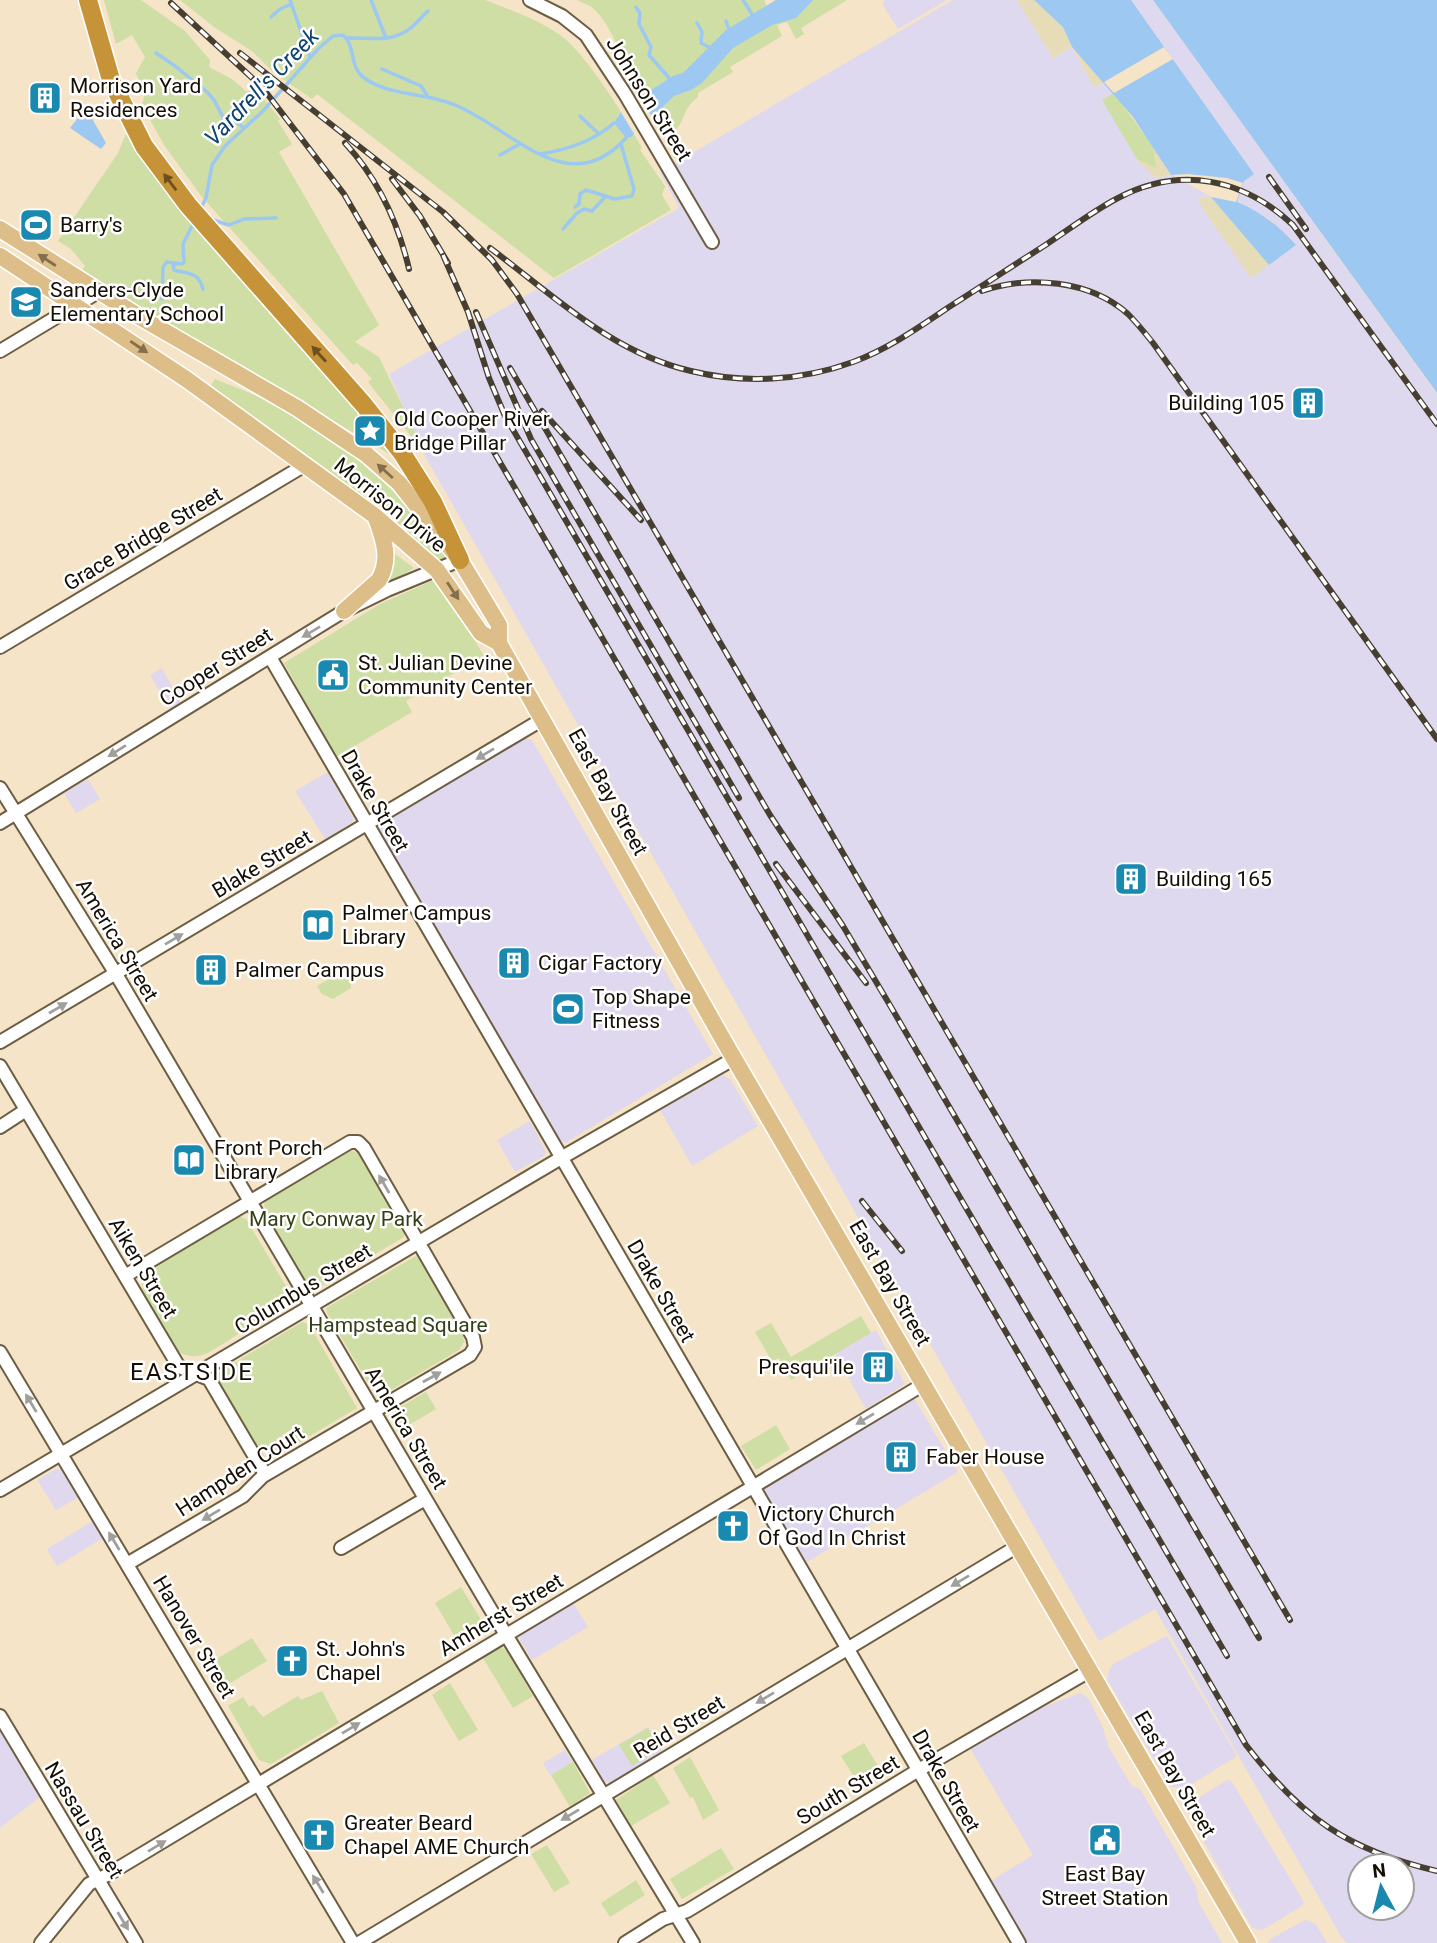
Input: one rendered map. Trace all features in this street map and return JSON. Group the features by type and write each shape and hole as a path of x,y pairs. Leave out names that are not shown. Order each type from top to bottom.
{"highway":[{"path":"88,0 111,80 128,116 159,167 188,205 364,405 402,453 433,502 460,560"}],"main road":[{"name":"Morrison Drive","path":"0,229 98,292 297,408 366,454 399,483 460,560 499,625 499,643 481,633 437,570 376,516 186,379 0,256"},
{"path":"344,611 383,574 387,553 376,516"},
{"name":"East Bay Street","path":"499,643 734,1058 1248,1943"}],"street":[{"name":"Johnson Street","path":"530,0 562,16 586,35 625,94 712,242"},
{"path":"0,351 98,292"},
{"name":"Grace Bridge Street","path":"0,648 305,465"},
{"name":"Cooper Street","path":"0,823 344,611 460,560"},
{"name":"Drake Street","path":"270,657 1019,1943"},
{"name":"Blake Street","path":"0,1042 544,719"},
{"name":"America Street","path":"0,788 116,974 425,1499 693,1943"},
{"name":"Columbus Street","path":"0,1490 734,1058"},
{"name":"Aiken Street","path":"0,1066 180,1367 209,1379 265,1474"},
{"path":"0,1127 26,1110"},
{"path":"125,1276 350,1143 358,1142 418,1243"},
{"name":"Hampden Court","path":"127,1564 243,1496 265,1474 470,1355 475,1347 473,1337 418,1243"},
{"name":"Hanover Street","path":"0,1352 353,1943"},
{"name":"Amherst Street","path":"41,1943 89,1884 924,1384"},
{"path":"341,1548 425,1499"},
{"name":"Reid Street","path":"359,1943 1018,1546"},
{"name":"South Street","path":"625,1943 663,1919 687,1911 1091,1670"},
{"name":"Nassau Street","path":"0,1716 136,1943"}],"shaded area":[{"path":"885,0 947,0 898,29 882,4"},
{"path":"953,0 1017,0 1053,58 1072,47 1094,87 1104,82 1114,93 1102,100 1155,178 1171,175 1211,197 1198,198 1251,277 1295,246 1268,218 1236,202 1244,180 1253,173 1131,0 1153,0 1437,394 1437,1943 1347,1943 1342,1938 1155,1609 1099,1641 425,456 389,374 679,208 660,172"},
{"path":"162,668 182,705 172,712 150,675"},
{"path":"525,738 532,740 713,1054 565,1143 559,1139 378,829 381,824"},
{"path":"328,772 354,819 325,839 295,791"},
{"path":"88,779 100,799 76,813 64,793"},
{"path":"723,1075 730,1079 758,1126 692,1166 660,1110"},
{"path":"530,1121 546,1152 544,1156 515,1172 497,1140"},
{"path":"876,1330 905,1384 866,1409 835,1354"},
{"path":"914,1398 958,1472 805,1563 763,1490"},
{"path":"56,1469 62,1470 79,1497 56,1510 37,1480"},
{"path":"93,1521 103,1538 57,1566 47,1549"},
{"path":"573,1603 588,1627 532,1660 520,1640 521,1635"},
{"path":"1167,1636 1237,1756 1187,1787 1180,1788 1170,1786 1108,1681 1108,1673 1113,1664"},
{"path":"1080,1693 1088,1698 1103,1728 1109,1748 1132,1786 1140,1789 1196,1887 1199,1903 1222,1943 1028,1943 991,1881 1033,1855 970,1748 1027,1713"},
{"path":"648,1727 663,1751 610,1783 605,1782 592,1760"},
{"path":"0,1730 40,1797 0,1828"},
{"path":"565,1750 573,1762 550,1775 543,1763"},
{"path":"1227,1780 1232,1782 1304,1902 1302,1906 1264,1929 1257,1930 1251,1926 1188,1813 1190,1803"},
{"path":"1305,1920 1316,1924 1327,1943 1268,1943 1270,1939"}],"green space":[{"path":"104,0 141,0 185,31 210,60 209,67 232,79 246,91 257,91 280,119 278,121 292,144 279,152 379,325 355,342 379,357 420,442 418,445 368,382 372,379 357,363 353,365 202,197 164,145 142,105 145,94 136,73 145,57 132,35 116,44"},
{"path":"180,0 485,0 533,20 568,41 585,60 621,112 640,97 604,20 592,8 577,0 764,0 767,6 776,0 847,0 801,28 804,34 796,39 787,22 777,25 782,36 730,67 733,72 698,93 676,130 662,133 653,119 634,134 642,148 640,150 665,186 662,195 671,210 554,278 317,94 312,99 274,73 252,51 214,27"},
{"path":"1114,93 1162,159 1158,169 1146,168 1137,159 1102,100"},
{"path":"127,132 170,198 322,368 393,456 81,272 85,266 71,249 58,241 118,153"},
{"path":"215,379 257,396 337,440 398,495 431,532 448,558 441,563 382,510 210,387"},
{"path":"395,554 414,568 382,588 392,569"},
{"path":"432,581 444,589 484,656 406,701 412,712 336,757 284,663 380,604"},
{"path":"346,969 350,971 351,988 333,999 322,994 317,986"},
{"name":"Mary Conway Park","path":"350,1150 358,1153 404,1230 404,1237 320,1287 312,1288 266,1213 264,1204"},
{"path":"238,1216 246,1219 290,1293 292,1301 208,1353 194,1356 183,1354 179,1352 143,1292 142,1283 147,1273"},
{"name":"Hampstead Square","path":"416,1256 462,1333 464,1342 459,1350 381,1396 376,1396 326,1308"},
{"path":"861,1316 871,1333 791,1380 779,1358 772,1361 755,1332 771,1323 791,1357"},
{"path":"302,1322 309,1324 357,1408 285,1451 269,1453 259,1447 216,1374"},
{"path":"426,1392 436,1409 402,1429 392,1412"},
{"path":"776,1425 790,1449 756,1470 741,1446"},
{"path":"461,1587 488,1631 461,1647 435,1603"},
{"path":"252,1638 267,1661 222,1688 208,1664"},
{"path":"501,1647 506,1650 533,1696 513,1708 483,1658"},
{"path":"450,1683 478,1730 459,1741 432,1695"},
{"path":"322,1691 339,1723 271,1764 259,1760 228,1706 243,1697 249,1707 253,1705 263,1717 298,1696 301,1700"},
{"path":"648,1728 661,1748 632,1766 619,1745"},
{"path":"864,1743 884,1776 862,1790 841,1756"},
{"path":"690,1757 719,1810 703,1820 693,1797 690,1798 673,1768"},
{"path":"573,1762 590,1793 570,1807 551,1775"},
{"path":"653,1775 670,1803 631,1826 616,1800"},
{"path":"547,1845 570,1883 554,1892 531,1854"},
{"path":"721,1848 734,1869 682,1899 670,1879"},
{"path":"636,1880 645,1895 610,1917 601,1903"}],"sand":[{"path":"1017,0 1034,0 1053,15 1063,27 1072,47 1053,58"},
{"path":"1072,47 1104,82 1094,87"},
{"path":"1153,146 1171,175 1155,178 1137,159 1156,168"},
{"path":"1211,197 1269,265 1251,278 1198,198"}],"water":[{"path":"776,0 813,0 796,18 772,25 733,48 702,83 674,96 631,137 626,138 614,123 621,112 673,76 683,73 726,30"},
{"path":"1034,0 1131,0 1254,174 1244,181 1237,202 1269,220 1296,245 1269,265 1211,197 1171,175 1133,117 1072,47 1063,27"},
{"path":"1153,0 1437,0 1437,393"},
{"path":"86,108 106,143 101,149 70,128"}],"pier":[{"path":"1164,47 1173,59 1114,93 1104,82"},
{"path":"639,94 655,122 636,137 619,109"},
{"path":"1171,175 1227,178 1243,183 1236,202 1211,197"}],"waterway":[{"path":"290,0 310,57"},
{"path":"371,0 386,38"},
{"path":"743,0 752,14"},
{"path":"271,17 291,4"},
{"path":"636,7 640,13 639,24 651,47 649,55 670,79"},
{"path":"346,38 396,36 412,27 428,11"},
{"path":"726,21 729,29"},
{"path":"697,23 702,32 701,43 709,47"},
{"name":"Vardrell's Creek","path":"200,210 206,198 212,165 225,146 263,111 333,36 343,35 350,45 359,72 373,83 455,105 519,143 561,162 583,164 604,156 626,138"},
{"path":"156,53 207,92 224,119 234,120 244,128"},
{"path":"382,69 421,86 427,95"},
{"path":"580,116 599,134"},
{"name":"Vardrell's Creek","path":"540,154 579,144 614,123"},
{"path":"500,155 520,144"},
{"path":"575,207 579,204 580,194 586,190 615,199 632,196 634,189 621,144"},
{"path":"563,229 577,213 584,209 592,211 605,197"},
{"path":"210,219 229,225 244,219 276,218"},
{"name":"Vardrell's Creek","path":"162,299 163,267 167,262 184,262 183,244 195,220"},
{"path":"176,264 173,266 174,270 195,276 203,289"}],"railway":[{"path":"171,3 262,87 344,194 1246,1745 1287,1793 1329,1828 1377,1853 1437,1871"},
{"path":"240,53 443,212 492,260 517,294 1290,1620"},
{"path":"345,143 377,186 393,218 409,269"},
{"path":"1269,177 1306,229"},
{"path":"392,179 420,216 448,263"},
{"path":"490,248 560,303 609,337 635,351 662,362 711,375 752,379 793,377 853,362 891,344 1118,198 1165,182 1211,182 1254,197 1293,225 1437,424"},
{"path":"443,255 468,312 489,378 505,416 1227,1656"},
{"path":"982,291 1019,283 1058,284 1096,294 1128,314 1153,343 1437,739"},
{"path":"476,312 531,439 739,798"},
{"path":"510,368 770,815 843,926 891,1007 1259,1638"},
{"path":"542,411 641,520"},
{"path":"776,864 866,983"},
{"path":"862,1201 902,1251"}],"place":[{"name":"Morrison Yard Residences","path":"45,98"},
{"name":"Barry's","path":"36,225"},
{"name":"Sanders-Clyde Elementary School","path":"26,302"},
{"name":"Building 105","path":"1308,403"},
{"name":"Old Cooper River Bridge Pillar","path":"370,431"},
{"name":"St. Julian Devine Community Center","path":"333,675"},
{"name":"Building 165","path":"1131,879"},
{"name":"Palmer Campus Library","path":"318,925"},
{"name":"Cigar Factory","path":"514,963"},
{"name":"Palmer Campus","path":"211,970"},
{"name":"Top Shape Fitness","path":"568,1009"},
{"name":"Front Porch Library","path":"189,1160"},
{"name":"Presqui'ile","path":"878,1367"},
{"name":"Faber House","path":"901,1457"},
{"name":"Victory Church Of God In Christ","path":"733,1526"},
{"name":"St. John's Chapel","path":"292,1661"},
{"name":"Greater Beard Chapel AME Church","path":"319,1835"},
{"name":"East Bay Street Station","path":"1105,1840"}],"district":[{"name":"EASTSIDE","path":"192,1372"}]}
